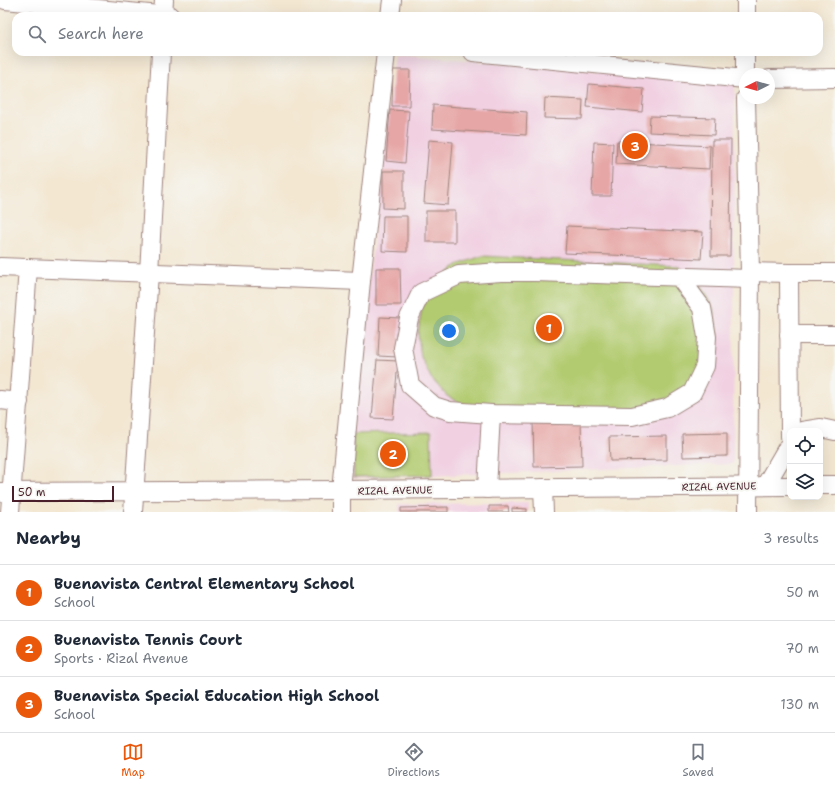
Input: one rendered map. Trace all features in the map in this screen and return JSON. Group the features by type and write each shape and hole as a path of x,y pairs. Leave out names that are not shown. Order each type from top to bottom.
{"street":[{"path":"5,0 165,12"},
{"path":"390,12 392,0"},
{"path":"746,0 746,12"},
{"path":"133,512 149,273 161,56"},
{"path":"340,512 361,281 386,56"},
{"path":"513,56 739,78"},
{"path":"745,68 746,56"},
{"path":"775,79 835,78"},
{"path":"746,104 750,276 748,512"},
{"path":"0,267 361,281"},
{"path":"10,512 6,492 19,402 28,268"},
{"path":"679,277 702,308 707,337 705,366 692,394 667,408 632,416 491,414 450,411 434,406 410,385 402,348 408,318 421,293 459,274 535,272 679,277 835,273"},
{"path":"789,273 790,428"},
{"path":"789,335 835,335"},
{"path":"0,400 19,402"},
{"path":"487,489 491,414"},
{"path":"823,428 835,431"},
{"path":"765,486 787,448"},
{"path":"823,485 835,485"},
{"name":"RIZAL AVENUE","path":"6,492 787,486"},
{"path":"543,488 544,512"}],"shaded area":[{"path":"395,56 418,56 735,83 733,464 352,479 351,437"},
{"path":"528,503 528,512 399,512 399,504"}],"green space":[{"path":"482,256 678,266 699,283 713,307 718,334 714,361 655,414 467,407 447,396 431,378 421,357 418,334 422,307 436,283 457,265"},
{"path":"431,432 432,475 354,477 353,434"}],"building":[{"path":"393,70 410,70 409,106 392,106"},
{"path":"589,84 644,89 642,112 587,107"},
{"path":"545,98 583,100 582,119 544,118"},
{"path":"433,105 527,112 526,135 432,129"},
{"path":"390,110 409,111 405,163 386,161"},
{"path":"650,116 715,118 714,135 649,132"},
{"path":"429,140 453,142 448,205 424,203"},
{"path":"712,140 731,140 730,256 711,256"},
{"path":"617,141 710,146 709,169 616,164"},
{"path":"594,142 613,143 611,196 592,196"},
{"path":"383,171 404,171 404,209 383,208"},
{"path":"426,211 455,211 455,242 426,242"},
{"path":"383,216 407,216 407,252 382,251"},
{"path":"567,226 703,232 701,259 565,253"},
{"path":"376,268 400,268 401,305 376,305"},
{"path":"380,317 400,318 398,357 378,356"},
{"path":"377,360 398,361 393,419 372,418"},
{"path":"581,419 582,466 534,467 533,420"},
{"path":"727,433 727,456 683,457 682,434"},
{"path":"667,436 667,460 610,461 609,437"},
{"path":"489,506 508,506 509,512 489,512"},
{"path":"448,507 448,512 401,512 401,508"},
{"path":"512,508 527,509 527,512 512,512"}],"place":[{"name":"Buenavista Special Education High School","path":"635,146"},
{"name":"Buenavista Central Elementary School","path":"549,328"},
{"name":"Buenavista Tennis Court","path":"393,454"}]}
